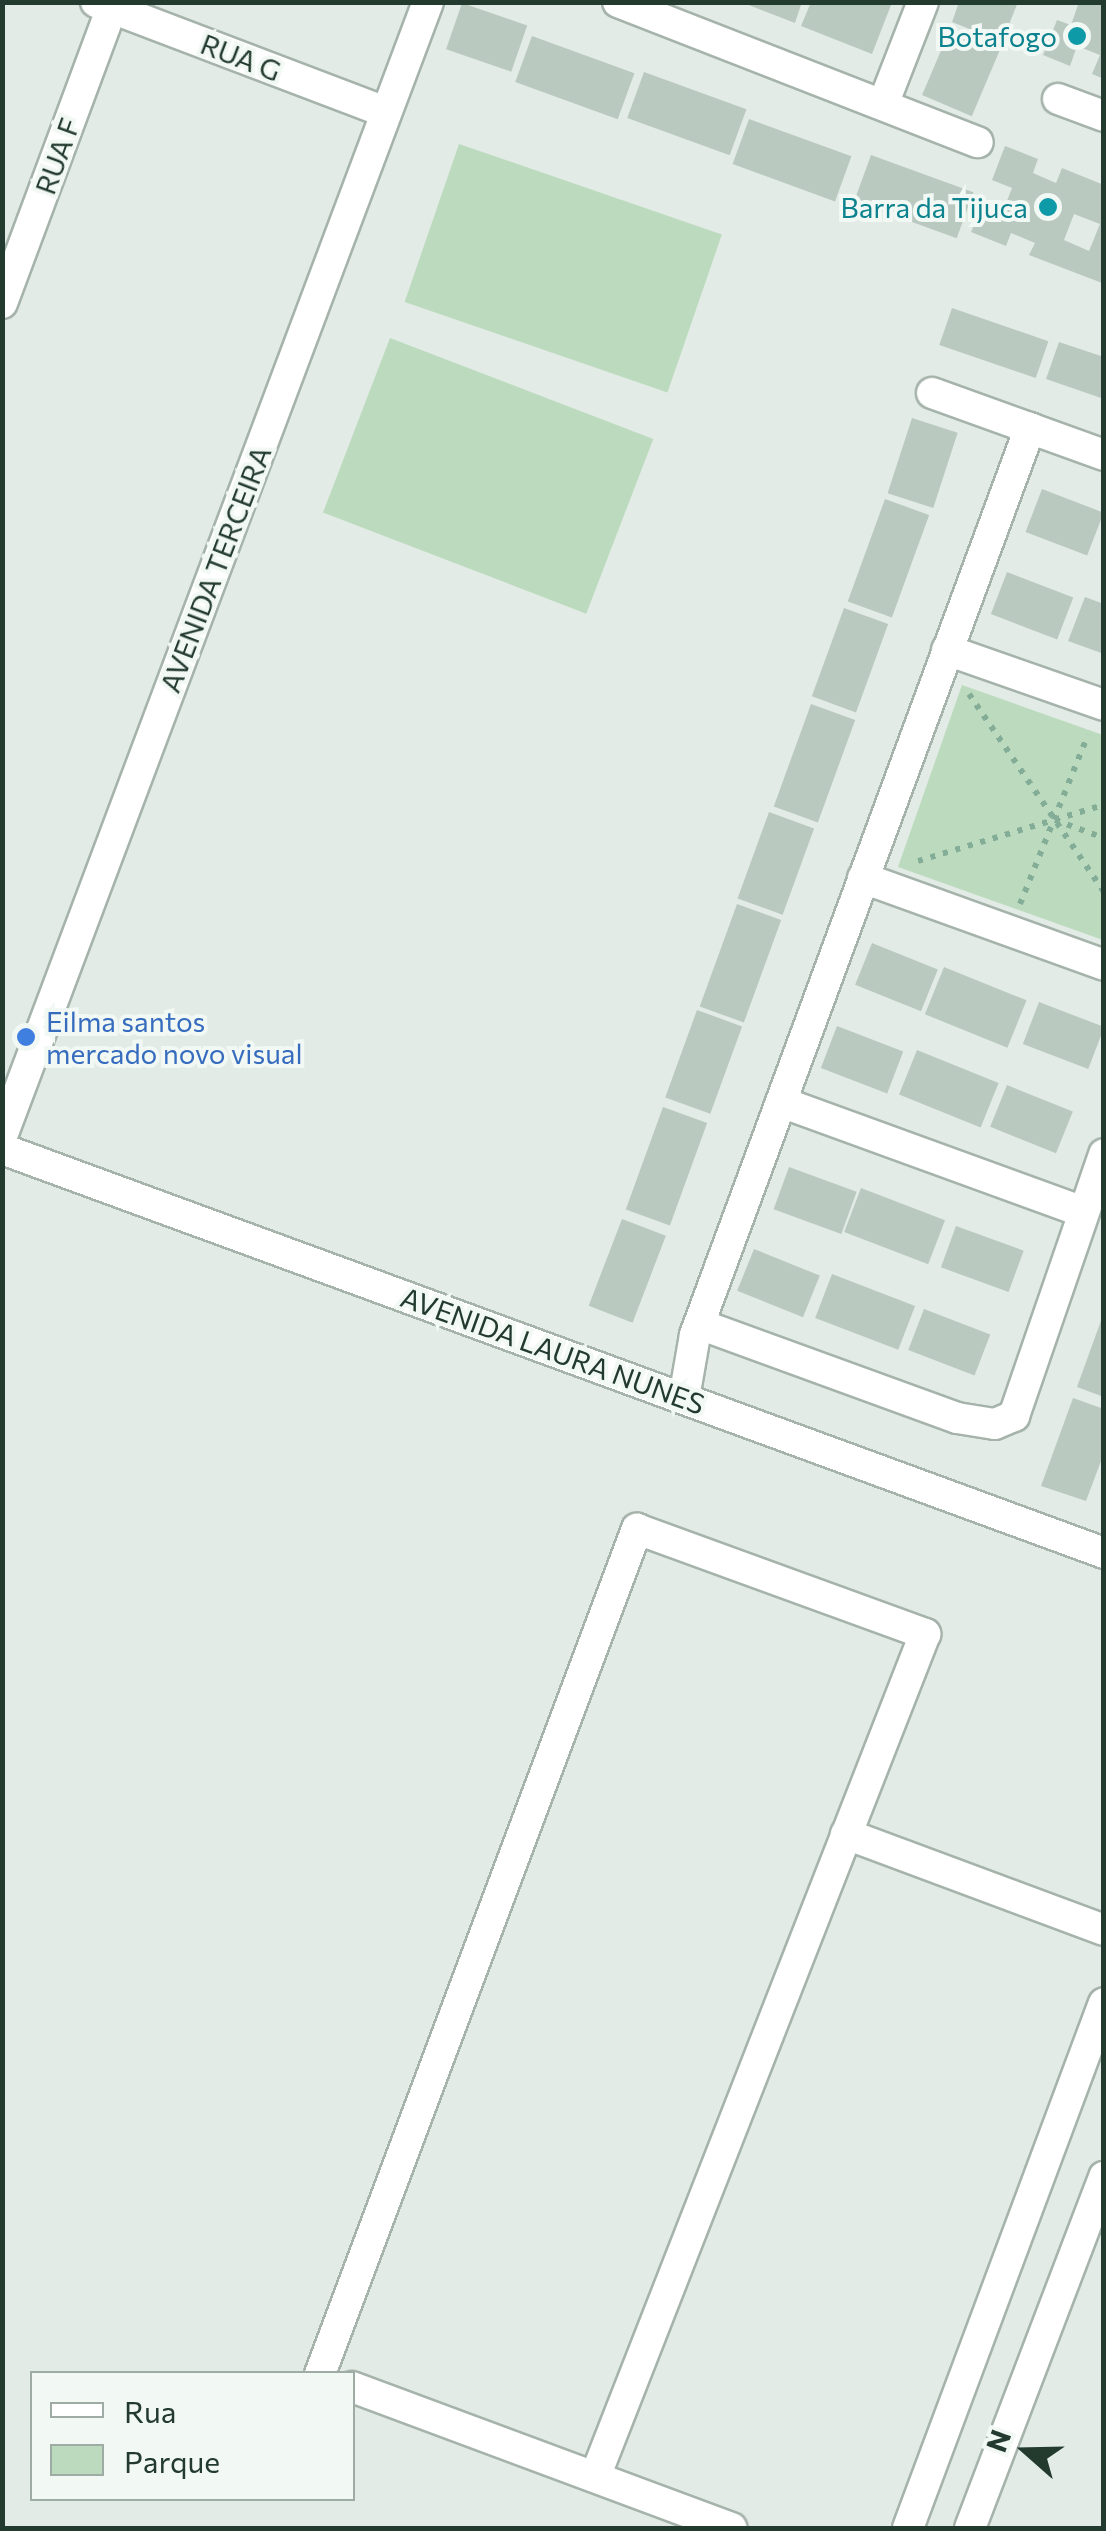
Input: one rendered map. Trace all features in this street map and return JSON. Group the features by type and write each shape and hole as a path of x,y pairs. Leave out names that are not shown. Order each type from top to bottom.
{"street":[{"name":"AVENIDA TERCEIRA","path":"2,1136 428,2"},
{"path":"618,2 884,102 978,142"},
{"path":"884,102 922,2"},
{"name":"RUA G","path":"113,6 386,112"},
{"name":"RUA F","path":"2,304 113,6"},
{"path":"1058,99 1104,116"},
{"path":"932,393 1104,454"},
{"path":"684,1398 700,1324 1030,428"},
{"path":"947,650 1097,717"},
{"path":"863,878 1104,964"},
{"path":"781,1102 1083,1212"},
{"name":"AVENIDA LAURA NUNES","path":"2,1149 1104,1553"},
{"path":"700,1324 956,1418 995,1424 1014,1416 1104,1154"},
{"path":"321,2371 637,1529 924,1634 595,2477"},
{"path":"846,1834 1104,1930"},
{"path":"908,2528 1104,2003"},
{"path":"970,2528 1104,2177"},
{"path":"355,2389 732,2528"}],"path":[{"path":"962,685 1104,892"},
{"path":"1018,910 1097,717"},
{"path":"898,868 1104,805"},
{"path":"1054,820 1104,838"}],"green space":[{"path":"459,144 722,235 667,392 405,302"},
{"path":"390,338 653,439 586,614 323,513"},
{"path":"962,685 1103,735 1103,940 898,867"}],"building":[{"path":"741,2 802,2 795,23"},
{"path":"811,2 891,5 872,54 801,26"},
{"path":"959,2 1018,2 1002,42 952,22"},
{"name":"Botafogo","path":"1079,2 1104,2 1104,79 1092,74 1100,55 1077,46 1070,66 1043,55 1057,20 1071,25"},
{"path":"462,3 527,25 511,72 446,49"},
{"path":"951,27 1001,48 972,116 922,95"},
{"path":"532,36 634,73 618,119 515,82"},
{"path":"644,72 746,109 730,155 627,118"},
{"path":"749,119 851,156 835,201 733,164"},
{"name":"Barra da Tijuca","path":"1005,146 1038,159 1033,173 1056,183 1062,168 1104,185 1102,283 1029,255 1035,243 1011,233 1006,246 971,232 983,203 1003,211 1012,188 992,180","holes":["1074,214 1100,224 1089,251 1064,240"]},
{"path":"871,155 973,192 957,238 854,201"},
{"path":"952,308 1048,341 1036,378 939,345"},
{"path":"1059,342 1104,357 1104,399 1046,379"},
{"path":"912,418 958,433 933,508 888,493"},
{"path":"1042,489 1104,513 1087,556 1026,532"},
{"path":"885,499 929,515 892,618 848,601"},
{"path":"1007,572 1073,597 1057,639 991,614"},
{"path":"1085,597 1104,604 1104,654 1068,641"},
{"path":"844,608 888,624 856,712 812,696"},
{"path":"811,704 855,720 818,823 774,806"},
{"path":"769,812 814,828 783,915 738,898"},
{"path":"737,904 781,920 744,1023 700,1006"},
{"path":"872,943 938,970 921,1011 855,985"},
{"path":"944,967 1027,1000 1007,1048 925,1014"},
{"path":"1039,1002 1104,1027 1088,1069 1023,1044"},
{"path":"697,1010 742,1026 710,1114 665,1097"},
{"path":"837,1026 903,1051 887,1093 821,1068"},
{"path":"917,1050 999,1083 981,1127 899,1095"},
{"path":"1007,1085 1073,1112 1056,1153 990,1127"},
{"path":"663,1107 707,1123 670,1226 626,1209"},
{"path":"789,1167 857,1192 841,1234 774,1209"},
{"path":"861,1188 945,1220 928,1264 844,1232"},
{"path":"622,1219 666,1236 633,1323 589,1306"},
{"path":"956,1226 1024,1251 1009,1292 941,1267"},
{"path":"754,1249 820,1276 803,1317 737,1291"},
{"path":"832,1274 915,1306 898,1350 815,1318"},
{"path":"924,1309 990,1334 975,1376 908,1350"},
{"path":"1104,1315 1104,1397 1077,1387"},
{"path":"1073,1398 1104,1409 1104,1453 1086,1501 1041,1486"}],"place":[{"name":"Botafogo","path":"1077,36"},
{"name":"Barra da Tijuca","path":"1048,207"},
{"name":"Eilma santos mercado novo visual","path":"26,1037"}]}
